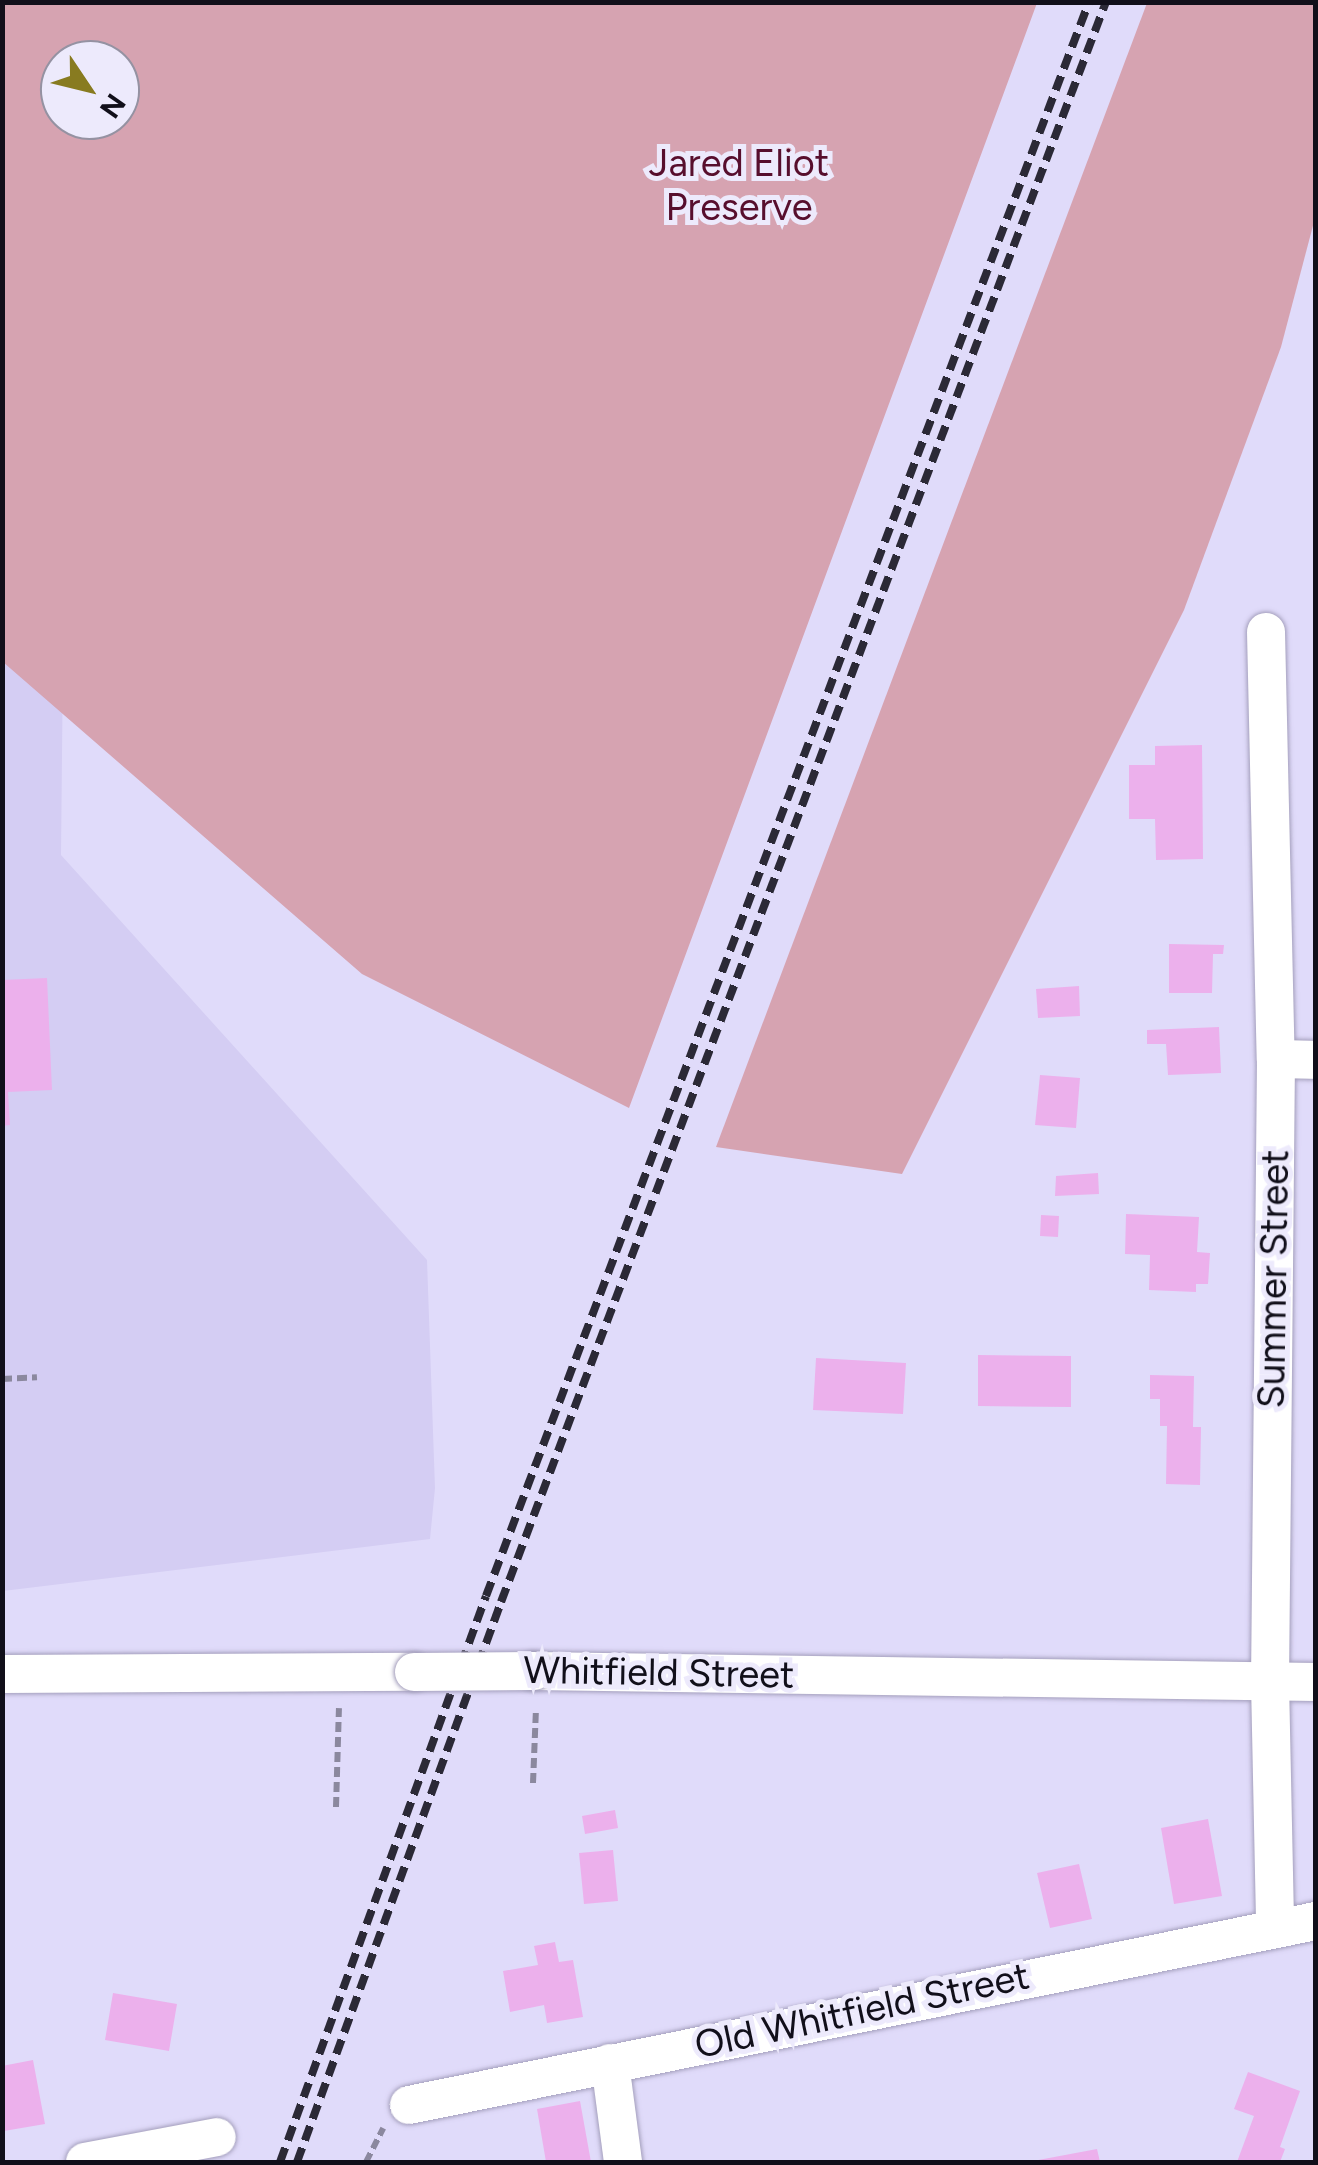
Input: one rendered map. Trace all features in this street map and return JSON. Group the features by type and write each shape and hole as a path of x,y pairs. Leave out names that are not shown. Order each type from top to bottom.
{"street":[{"name":"Summer Street","path":"1266,632 1276,1059 1270,1682 1275,1926"},
{"path":"1276,1059 1316,1060"},
{"name":"Whitfield Street","path":"2,1674 534,1671 1316,1682"},
{"name":"Old Whitfield Street","path":"409,2105 1316,1920"},
{"path":"610,2063 624,2162"},
{"path":"85,2162 217,2137"}],"path":[{"path":"2,1379 37,1377"},
{"path":"532,1783 536,1709"},
{"path":"336,1807 339,1714"}],"shaded area":[{"path":"63,657 61,855 427,1260 435,1488 430,1539 3,1591 2,662"}],"green space":[{"name":"Jared Eliot Preserve","path":"3,2 1037,3 629,1108 362,974 3,662"},
{"path":"1147,3 1315,3 1315,218 1281,347 1184,610 902,1174 716,1147"}],"building":[{"path":"1202,745 1203,859 1156,860 1155,819 1129,819 1129,765 1155,765 1155,746"},
{"path":"1169,944 1224,945 1223,954 1213,954 1212,993 1169,993"},
{"path":"47,978 52,1090 8,1092 10,1125 2,1126 2,980"},
{"path":"1079,986 1080,1016 1038,1018 1036,989"},
{"path":"1219,1027 1221,1073 1168,1075 1166,1044 1147,1044 1147,1030"},
{"path":"1040,1075 1080,1078 1076,1128 1035,1125"},
{"path":"1098,1173 1099,1194 1055,1196 1056,1176"},
{"path":"1126,1214 1199,1217 1197,1252 1210,1253 1208,1284 1196,1284 1196,1292 1149,1290 1150,1255 1125,1254"},
{"path":"1041,1215 1059,1216 1058,1237 1040,1236"},
{"path":"978,1355 1071,1356 1071,1407 978,1406"},
{"path":"816,1358 906,1363 903,1414 813,1410"},
{"path":"1150,1375 1194,1376 1193,1427 1201,1427 1200,1485 1166,1484 1167,1426 1160,1426 1160,1399 1150,1399"},
{"path":"615,1810 618,1828 585,1834 582,1816"},
{"path":"1208,1819 1222,1896 1174,1904 1161,1828"},
{"path":"613,1850 618,1901 584,1904 579,1853"},
{"path":"1079,1864 1092,1919 1050,1928 1037,1873"},
{"path":"555,1942 559,1962 573,1960 583,2017 547,2023 544,2005 510,2012 503,1971 538,1965 534,1946"},
{"path":"113,1993 177,2004 169,2051 105,2040"},
{"path":"33,2060 45,2124 4,2131 2,2066"},
{"path":"1248,2072 1300,2091 1280,2147 1285,2149 1280,2162 1237,2162 1254,2116 1234,2109"},
{"path":"580,2101 591,2162 546,2162 537,2109"},
{"path":"1097,2149 1100,2162 1033,2162 1033,2161"}],"railway":[{"path":"280,2162 486,1596 1089,2"},
{"path":"297,2162 501,1602 1106,2"}]}
